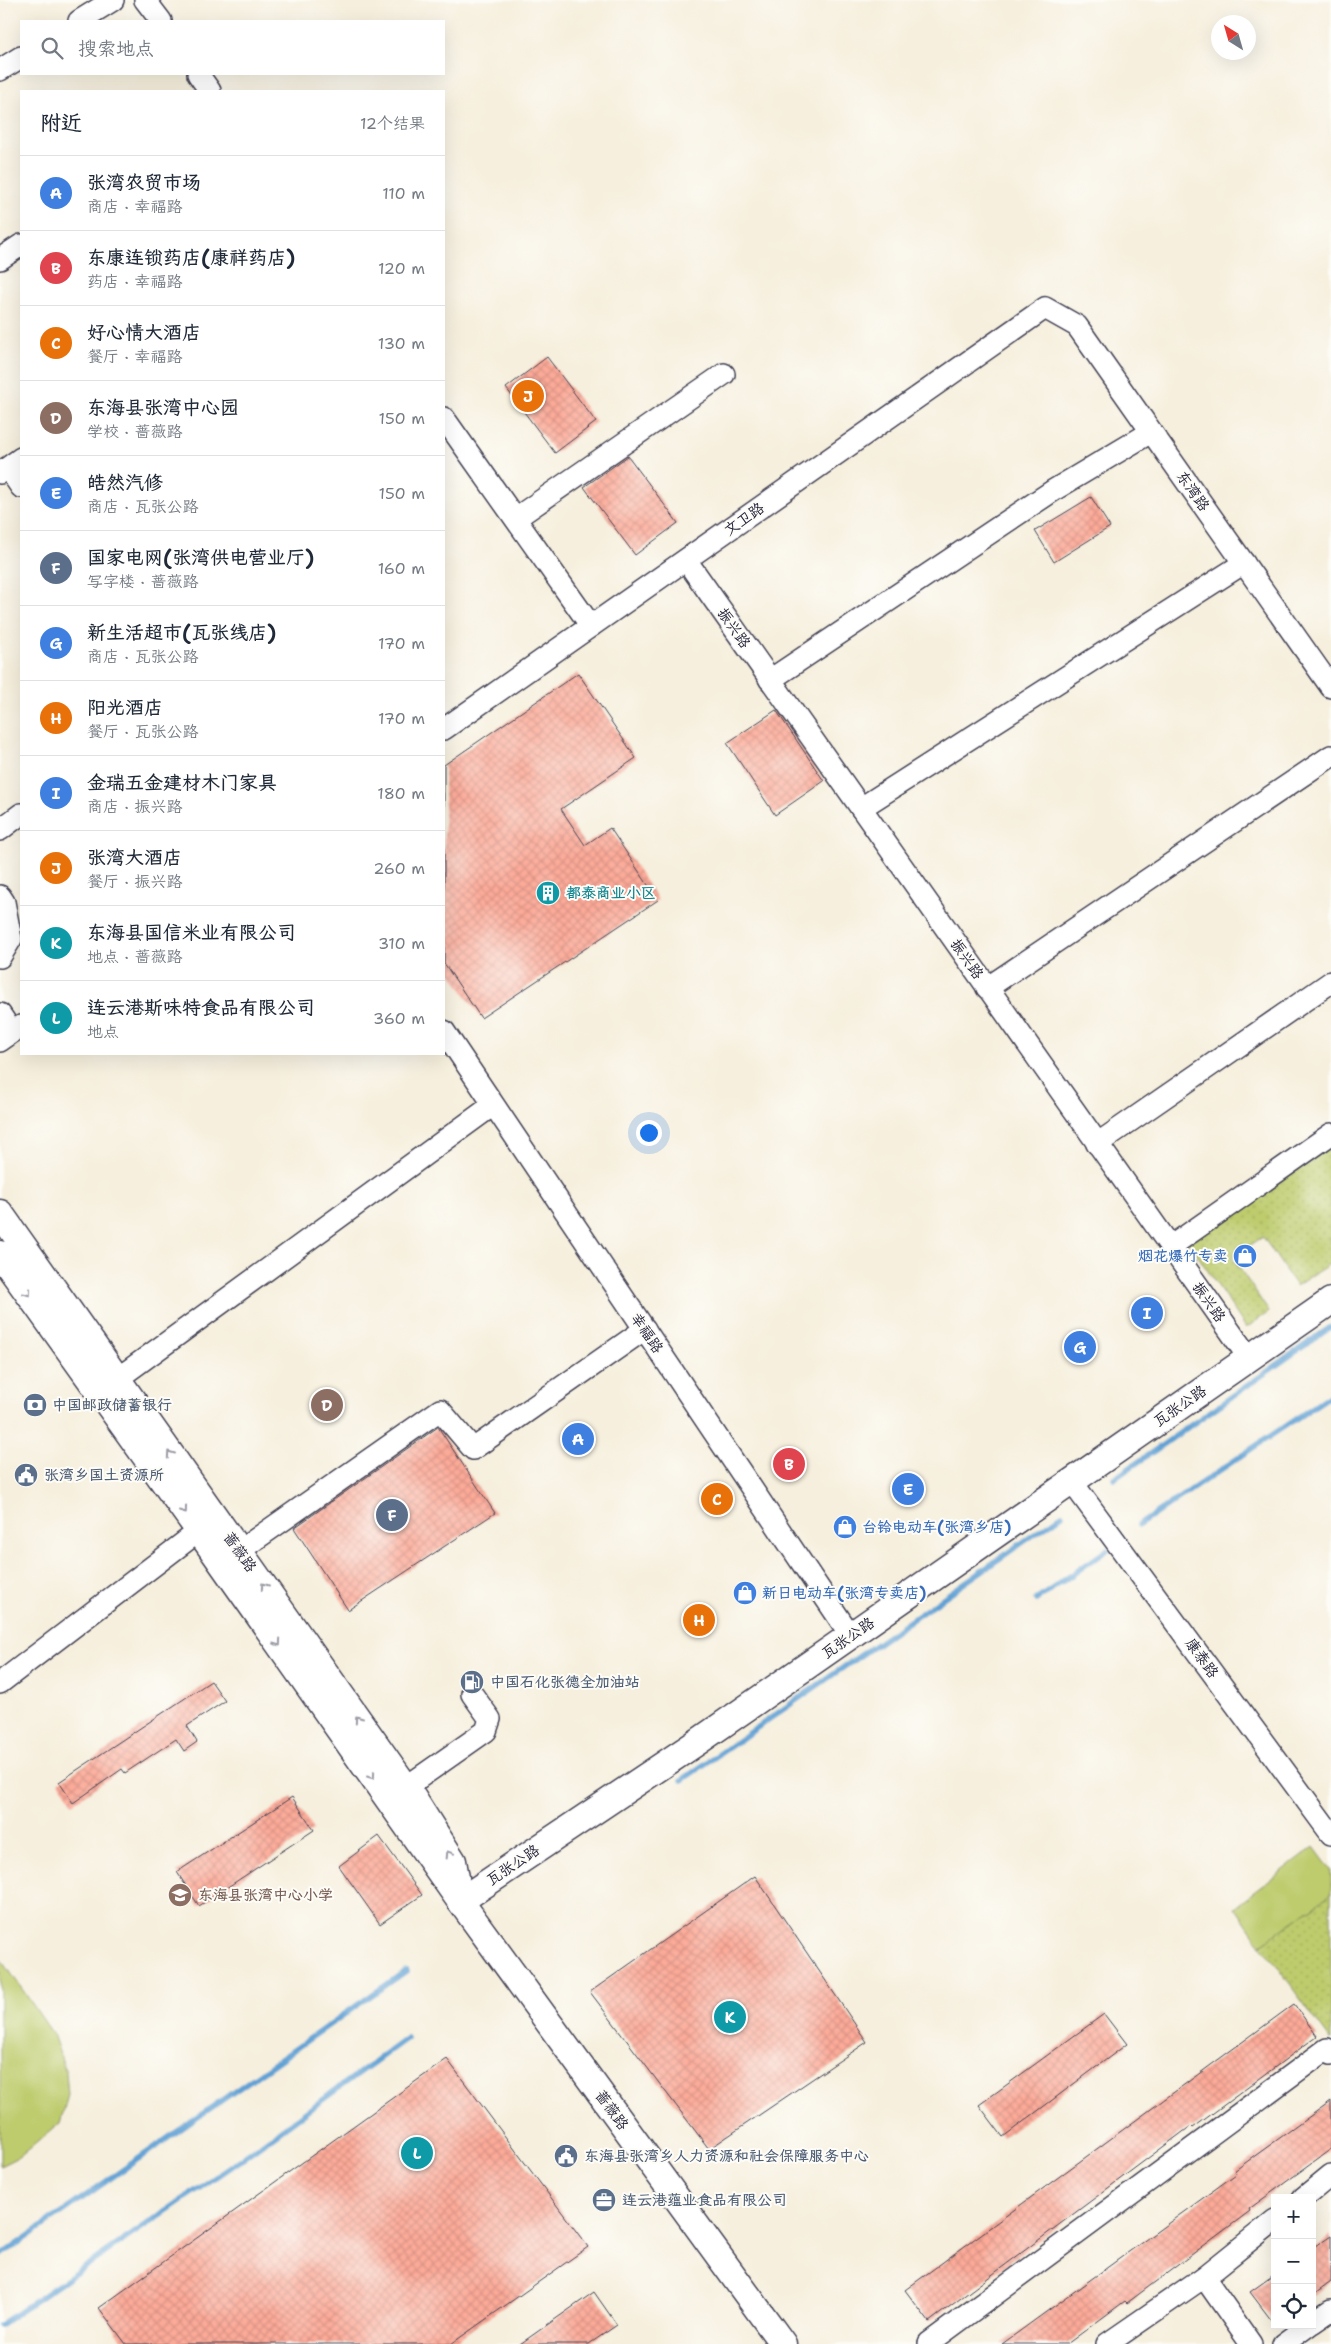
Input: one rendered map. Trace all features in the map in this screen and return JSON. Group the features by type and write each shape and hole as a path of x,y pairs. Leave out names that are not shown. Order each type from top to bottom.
{"main road":[{"name":"蔷薇路","path":"0,1213 406,1787 454,1861 460,1901"},
{"name":"蔷薇路","path":"0,1254 200,1531 460,1901 783,2344"},
{"name":"瓦张公路","path":"460,1901 699,1741 1331,1301"}],"street":[{"path":"81,20 113,0"},
{"path":"145,0 159,20"},
{"path":"0,70 20,57"},
{"path":"199,75 209,90"},
{"path":"0,259 20,246"},
{"name":"东湾路","path":"1045,308 1076,326 1331,687"},
{"name":"文卫路","path":"445,728 1045,308"},
{"path":"516,518 724,374"},
{"path":"445,419 590,626"},
{"path":"770,680 1054,490 1151,432"},
{"path":"10,466 20,485"},
{"name":"振兴路","path":"686,560 1249,1358"},
{"path":"860,808 1244,563"},
{"path":"987,988 1331,756"},
{"path":"0,830 20,815"},
{"path":"0,896 4,902 11,939 0,957"},
{"path":"1097,1144 1331,982"},
{"path":"0,1014 11,1033"},
{"name":"幸福路","path":"445,1032 851,1636"},
{"path":"117,1379 494,1105"},
{"path":"1170,1247 1331,1134"},
{"path":"239,1551 440,1410 473,1449 644,1329"},
{"name":"康泰路","path":"1072,1482 1331,1834"},
{"path":"0,1683 200,1531"},
{"path":"406,1787 486,1731 490,1719 472,1694"},
{"path":"930,2344 1327,2049 1331,2054"},
{"path":"1308,2194 1331,2175"},
{"path":"1107,2344 1204,2277 1271,2223"},
{"path":"1204,2277 1251,2344"},
{"path":"1316,2320 1331,2310"},
{"path":"1283,2344 1304,2329"}],"green space":[{"path":"1331,1144 1331,1263 1296,1286 1263,1237 1232,1257 1269,1312 1246,1328 1188,1241"},
{"path":"1314,1847 1331,1870 1331,1894 1261,1945 1235,1907"},
{"path":"1331,1894 1331,2041 1261,1945"},
{"path":"0,1957 53,2034 66,2072 68,2095 60,2123 22,2155 0,2166"}],"building":[{"path":"547,357 596,422 555,453 506,388"},
{"path":"628,456 678,523 635,555 584,487"},
{"path":"1091,497 1110,527 1054,562 1035,531"},
{"path":"578,673 636,758 561,809 585,845 610,828 658,900 481,1018 445,964 445,764"},
{"path":"776,710 824,781 775,815 727,743"},
{"path":"438,1427 495,1513 348,1610 294,1528"},
{"path":"211,1681 225,1701 187,1726 197,1742 184,1751 176,1739 125,1773 122,1769 73,1803 59,1782"},
{"path":"292,1797 314,1830 199,1906 177,1872"},
{"path":"379,1836 422,1895 380,1924 339,1866"},
{"path":"755,1876 867,2042 709,2149 590,1992"},
{"path":"1294,2004 1317,2036 1193,2128 1191,2126 929,2322 905,2290"},
{"path":"1104,2014 1127,2044 1003,2137 979,2105"},
{"path":"447,2059 588,2247 451,2344 126,2344 99,2308"},
{"path":"1331,2101 1331,2149 1249,2209 1250,2211 1127,2303 1125,2301 1067,2344 1002,2344 1236,2174 1234,2171"},
{"path":"1331,2235 1331,2282 1316,2293 1316,2284 1316,2245"},
{"path":"1271,2277 1271,2320 1250,2292"},
{"path":"594,2292 617,2325 589,2344 520,2344"}],"waterway":[{"path":"1114,1479 1331,1327"},
{"path":"1139,1525 1331,1395"},
{"path":"682,1780 1062,1515"},
{"path":"1036,1600 1107,1550"},
{"path":"0,2256 406,1971"},
{"path":"0,2325 236,2163 407,2038"}],"place":[{"name":"张湾大酒店","path":"528,396"},
{"name":"都泰商业小区","path":"548,893"},
{"name":"烟花爆竹专卖","path":"1245,1256"},
{"name":"金瑞五金建材木门家具","path":"1147,1313"},
{"name":"新生活超市(瓦张线店)","path":"1080,1347"},
{"name":"中国邮政储蓄银行","path":"35,1405"},
{"name":"东海县张湾中心园","path":"327,1405"},
{"name":"张湾农贸市场","path":"578,1439"},
{"name":"东康连锁药店(康祥药店)","path":"789,1464"},
{"name":"张湾乡国土资源所","path":"26,1475"},
{"name":"皓然汽修","path":"908,1489"},
{"name":"好心情大酒店","path":"717,1499"},
{"name":"国家电网(张湾供电营业厅)","path":"392,1515"},
{"name":"台铃电动车(张湾乡店)","path":"845,1527"},
{"name":"新日电动车(张湾专卖店)","path":"745,1593"},
{"name":"阳光酒店","path":"699,1620"},
{"name":"中国石化张德全加油站","path":"472,1682"},
{"name":"东海县张湾中心小学","path":"180,1895"},
{"name":"东海县国信米业有限公司","path":"730,2017"},
{"name":"连云港斯味特食品有限公司","path":"417,2153"},
{"name":"东海县张湾乡人力资源和社会保障服务中心","path":"566,2156"},
{"name":"连云港蕴业食品有限公司","path":"604,2200"}]}
